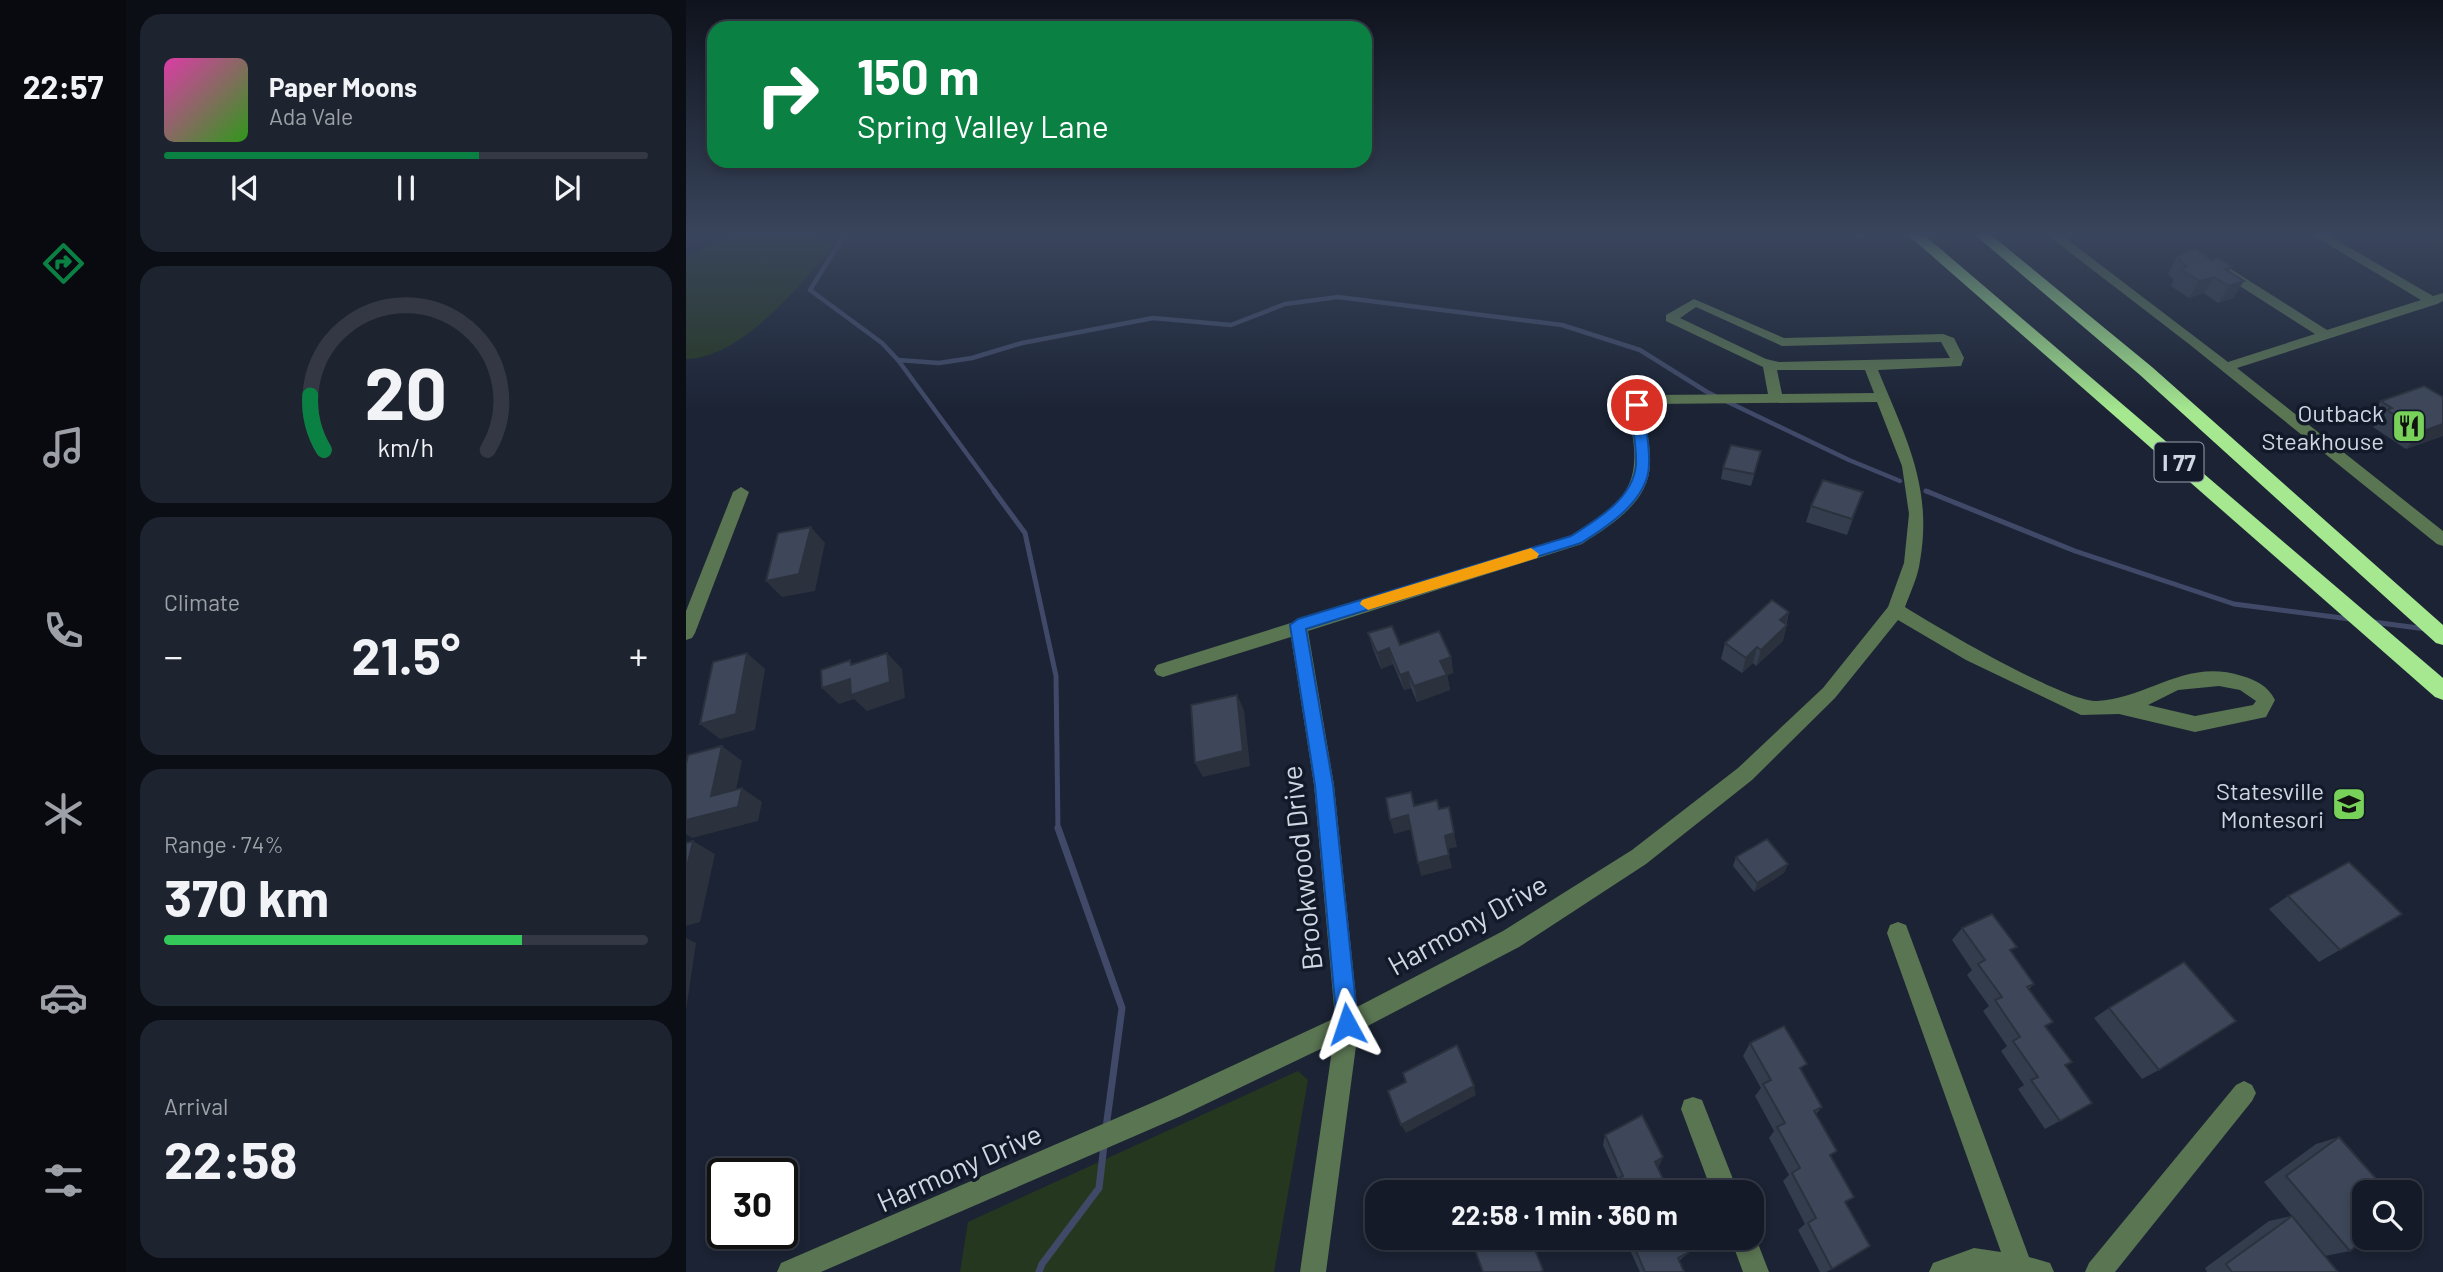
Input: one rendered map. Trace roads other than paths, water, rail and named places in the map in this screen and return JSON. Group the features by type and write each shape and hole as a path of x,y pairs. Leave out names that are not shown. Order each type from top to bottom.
{"highway":[{"name":"I 77","path":"1983,293 2443,691"},
{"name":"I 77","path":"2052,293 2146,371 2443,637"}],"street":[{"path":"2130,293 2227,367 2443,540"},
{"path":"2260,293 2325,335"},
{"path":"2227,367 2438,299"},
{"path":"1694,303 1782,342 1943,338 1949,341 1958,358 1956,363 1938,365 1870,366 1770,365 1671,318 1694,303"},
{"path":"1770,365 1770,378 1776,398"},
{"name":"Harmony Drive","path":"790,1272 1171,1107 1347,1024 1511,939 1639,858 1745,774 1829,693 1896,610 1912,563 1917,514 1910,467 1870,366"},
{"path":"1163,670 1298,625 1576,540 1611,517 1632,494 1643,467 1637,405 1651,400 1881,397"},
{"path":"686,633 741,492"},
{"path":"1896,610 1926,631 2087,710 2138,701 2180,682 2211,678 2241,683 2253,688 2266,700 2259,712 2195,724 2119,705"},
{"name":"Brookwood Drive","path":"1298,625 1324,785 1347,1024 1312,1272"},
{"path":"1898,933 2030,1270"},
{"path":"2098,1272 2244,1093"},
{"path":"1693,1109 1720,1180"},
{"path":"1748,1250 1756,1272"},
{"path":"1942,1272 1975,1261 2030,1270"}],"waterway":[{"path":"815,293 882,343 898,360"},
{"path":"898,360 939,363 972,358 1022,343 1153,318 1231,325 1285,304 1338,297 1562,325 1640,350 1707,392 1849,460 1900,481"},
{"path":"898,360 995,492"},
{"path":"994,491 1025,533 1056,676 1058,830"},
{"path":"1929,492 1926,491 2075,551 2234,604 2350,619"},
{"path":"2373,622 2426,629"},
{"path":"1058,828 1122,1008 1106,1128"},
{"path":"1039,1272 1042,1264 1099,1188 1104,1145"}],"place":[{"name":"Outback Steakhouse","path":"2409,426"},
{"name":"Statesville Montesori","path":"2349,804"}]}
